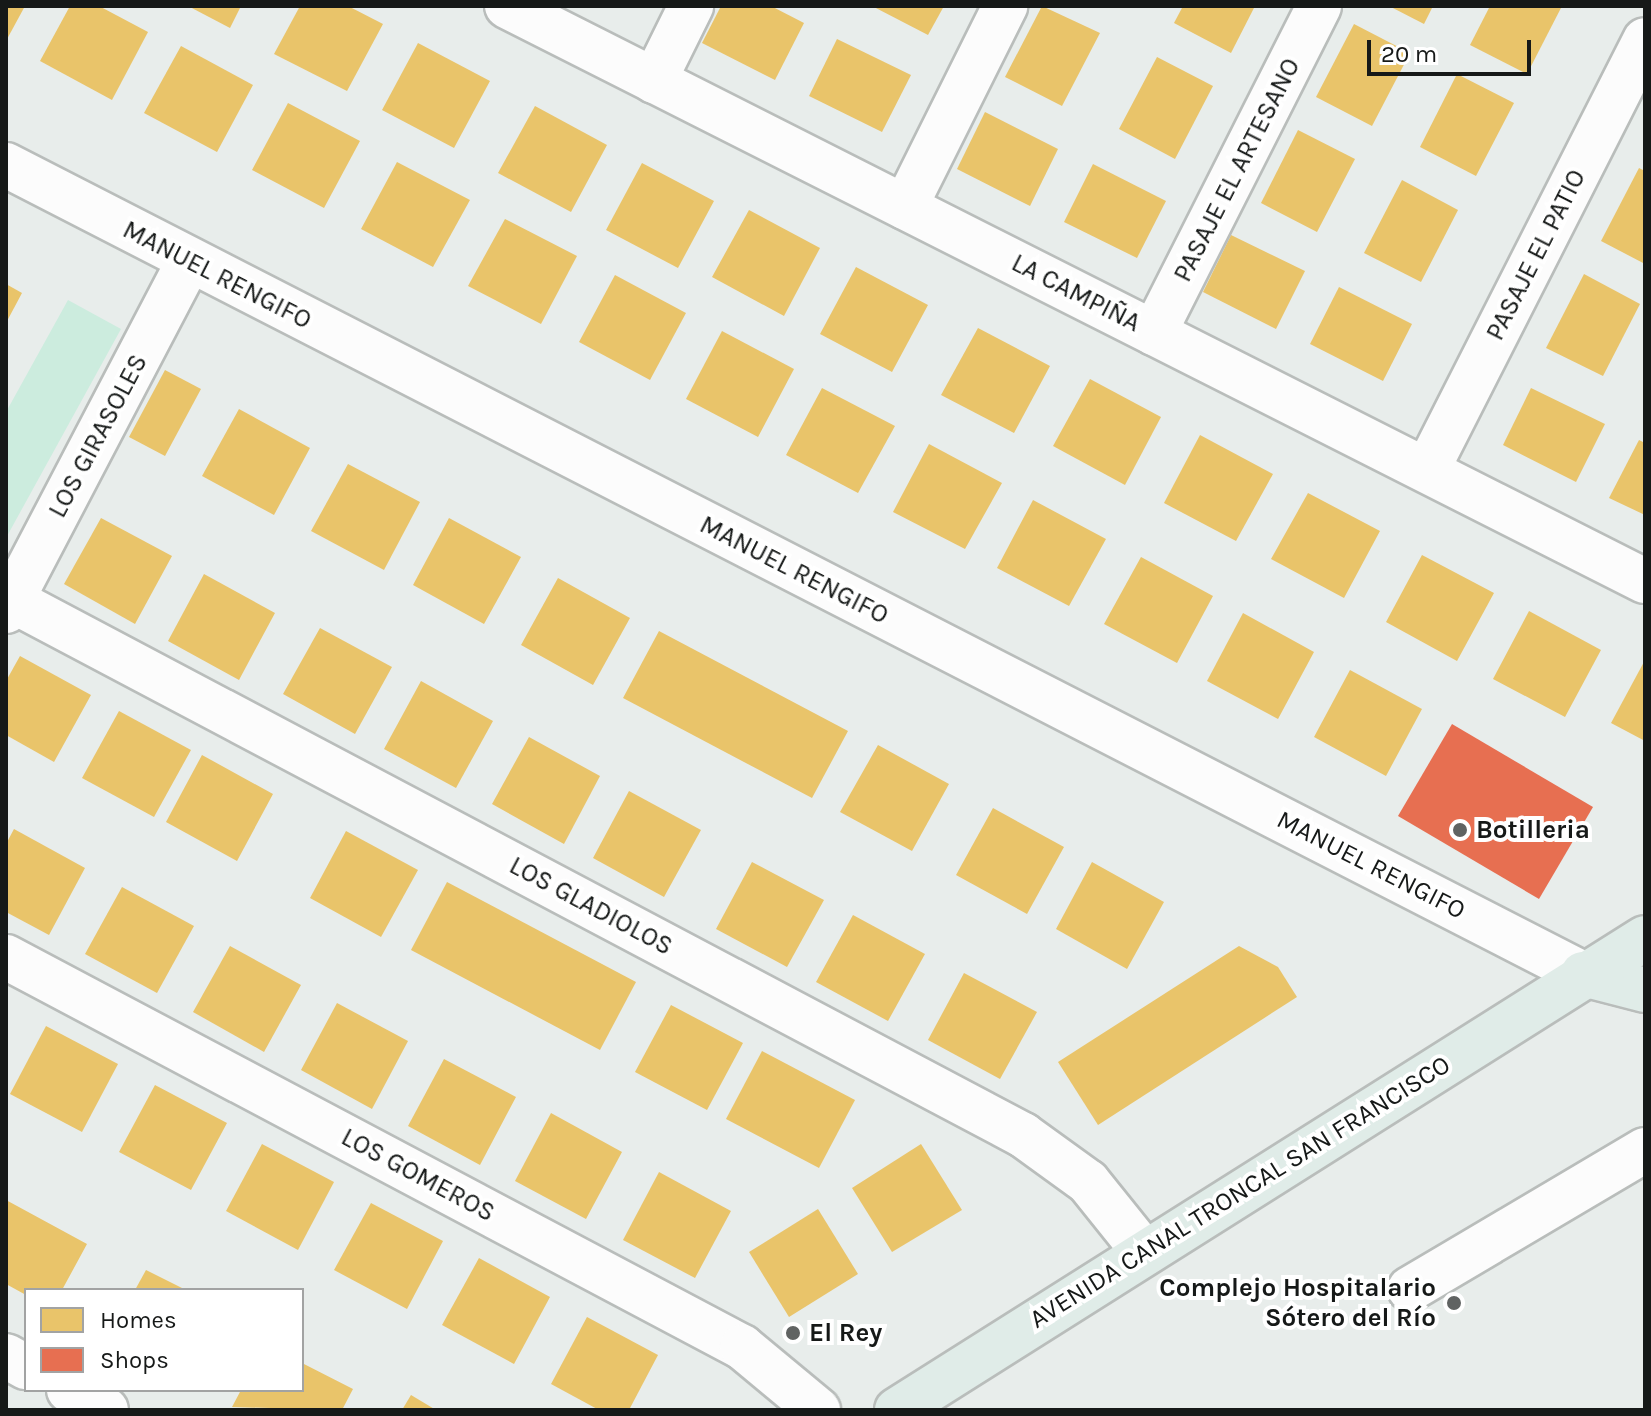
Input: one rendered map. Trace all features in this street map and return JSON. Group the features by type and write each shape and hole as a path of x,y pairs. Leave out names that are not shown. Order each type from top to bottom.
{"main road":[{"name":"AVENIDA CANAL TRONCAL SAN FRANCISCO","path":"897,1410 1583,974 1645,938"},
{"path":"1583,974 1645,990"}],"street":[{"name":"LA CAMPIÑA","path":"507,6 1645,581"},
{"path":"654,81 691,6"},
{"path":"905,207 1005,6"},
{"name":"PASAJE EL ARTESANO","path":"1154,333 1319,6"},
{"name":"PASAJE EL PATIO","path":"1427,470 1645,40"},
{"name":"MANUEL RENGIFO","path":"6,165 1583,974"},
{"name":"LOS GIRASOLES","path":"8,603 189,261"},
{"name":"LOS GLADIOLOS","path":"8,603 1023,1135 1088,1182 1145,1253"},
{"name":"LOS GOMEROS","path":"6,957 742,1347 794,1385 818,1410"},
{"path":"1410,1289 1645,1150"},
{"path":"6,1356 24,1366"},
{"path":"73,1392 106,1410"}],"green space":[{"path":"68,300 121,329 6,538 6,412"}],"building: Homes":[{"path":"6,6 25,6 6,41"},
{"path":"70,6 99,6 148,32 112,100 40,61"},
{"path":"188,6 241,6 230,28"},
{"path":"300,6 348,6 383,24 347,91 274,54"},
{"path":"721,6 771,6 804,23 775,80 702,43"},
{"path":"872,6 944,6 928,35"},
{"path":"1042,6 1100,33 1062,106 1005,77"},
{"path":"1183,6 1255,6 1231,53 1174,23"},
{"path":"1389,6 1433,6 1424,24"},
{"path":"1490,6 1562,6 1527,74 1470,45"},
{"path":"1354,24 1410,53 1372,126 1316,97"},
{"path":"837,39 911,75 882,132 809,96"},
{"path":"418,43 490,81 454,148 382,110"},
{"path":"181,46 253,85 217,152 144,113"},
{"path":"1157,57 1213,86 1175,159 1119,129"},
{"path":"1457,74 1514,103 1476,176 1420,147"},
{"path":"288,103 360,141 324,208 252,170"},
{"path":"535,106 607,145 571,212 498,173"},
{"path":"985,112 1058,149 1030,206 957,169"},
{"path":"1298,130 1355,159 1317,232 1261,203"},
{"path":"397,162 470,200 433,267 361,229"},
{"path":"642,163 714,201 678,268 606,230"},
{"path":"1093,164 1166,201 1137,258 1064,222"},
{"path":"1639,168 1645,171 1645,264 1601,241"},
{"path":"1402,180 1458,210 1421,282 1364,253"},
{"path":"749,210 820,248 784,316 712,277"},
{"path":"505,219 577,256 541,324 468,286"},
{"path":"1231,235 1305,271 1276,329 1203,292"},
{"path":"856,267 928,305 892,372 820,334"},
{"path":"1584,274 1640,304 1603,376 1546,348"},
{"path":"615,275 686,313 650,380 579,342"},
{"path":"6,284 22,293 6,323"},
{"path":"1339,287 1412,324 1383,381 1310,344"},
{"path":"978,328 1050,366 1014,433 941,395"},
{"path":"722,331 794,369 758,437 686,399"},
{"path":"165,370 201,389 165,456 129,437"},
{"path":"1090,379 1161,417 1125,485 1053,446"},
{"path":"822,388 895,426 858,493 786,455"},
{"path":"1531,388 1605,424 1576,482 1503,445"},
{"path":"239,409 310,448 274,515 202,476"},
{"path":"1200,435 1273,474 1236,541 1164,503"},
{"path":"1639,440 1645,443 1645,515 1609,498"},
{"path":"929,444 1002,483 965,549 893,512"},
{"path":"348,464 420,502 384,570 311,531"},
{"path":"1308,493 1380,531 1344,598 1271,559"},
{"path":"1033,500 1106,539 1069,606 997,568"},
{"path":"101,518 172,556 135,624 64,584"},
{"path":"449,518 521,557 484,624 413,585"},
{"path":"1422,555 1494,593 1457,661 1386,622"},
{"path":"1141,557 1213,596 1177,663 1104,624"},
{"path":"204,574 275,613 239,680 168,641"},
{"path":"558,578 630,618 593,685 521,645"},
{"path":"1529,611 1601,650 1565,717 1493,679"},
{"path":"1243,613 1314,652 1278,719 1207,681"},
{"path":"320,628 392,667 355,734 283,694"},
{"path":"659,631 848,731 812,798 623,698"},
{"path":"20,656 91,695 54,762 6,735 6,681"},
{"path":"1645,660 1645,741 1611,723"},
{"path":"1350,670 1422,709 1386,776 1314,737"},
{"path":"421,681 493,721 456,788 384,749"},
{"path":"119,711 191,750 154,817 82,778"},
{"path":"529,737 600,776 564,844 492,804"},
{"path":"878,745 949,784 912,851 840,812"},
{"path":"202,755 273,794 237,861 166,822"},
{"path":"629,791 701,830 664,897 593,858"},
{"path":"993,808 1064,847 1027,914 956,875"},
{"path":"14,829 85,868 49,935 6,912 6,844"},
{"path":"346,831 418,870 381,937 310,898"},
{"path":"752,862 824,900 787,967 716,929"},
{"path":"1092,862 1164,902 1127,969 1056,929"},
{"path":"447,882 636,982 600,1050 411,950"},
{"path":"122,887 194,926 157,993 85,954"},
{"path":"853,915 925,954 888,1021 816,982"},
{"path":"230,946 301,985 264,1052 193,1012"},
{"path":"1239,946 1278,967 1297,997 1098,1125 1058,1062"},
{"path":"964,973 1037,1012 1000,1079 928,1040"},
{"path":"337,1003 408,1041 372,1109 301,1070"},
{"path":"671,1005 743,1043 707,1110 635,1072"},
{"path":"46,1026 118,1064 82,1132 10,1094"},
{"path":"762,1051 855,1100 819,1168 726,1119"},
{"path":"444,1059 516,1097 480,1165 408,1126"},
{"path":"155,1085 227,1123 191,1190 119,1152"},
{"path":"551,1113 622,1152 586,1219 515,1181"},
{"path":"262,1144 334,1182 298,1250 226,1211"},
{"path":"921,1144 962,1210 892,1252 852,1188"},
{"path":"659,1172 731,1211 695,1278 623,1240"},
{"path":"6,1200 87,1244 63,1288 24,1288 24,1294 6,1284"},
{"path":"371,1203 443,1241 407,1309 334,1270"},
{"path":"818,1209 858,1274 789,1317 749,1252"},
{"path":"479,1258 550,1297 514,1364 442,1325"},
{"path":"146,1270 182,1288 136,1288"},
{"path":"587,1317 658,1355 629,1410 599,1410 551,1384"},
{"path":"304,1364 353,1389 342,1410 232,1407 240,1392 304,1392"},
{"path":"411,1395 436,1410 402,1410"}],"building: Shops":[{"path":"1452,724 1593,807 1539,899 1398,816"}],"place":[{"name":"Botilleria","path":"1460,830"},
{"name":"Complejo Hospitalario Sótero del Río","path":"1454,1303"},
{"name":"El Rey","path":"793,1333"}]}
